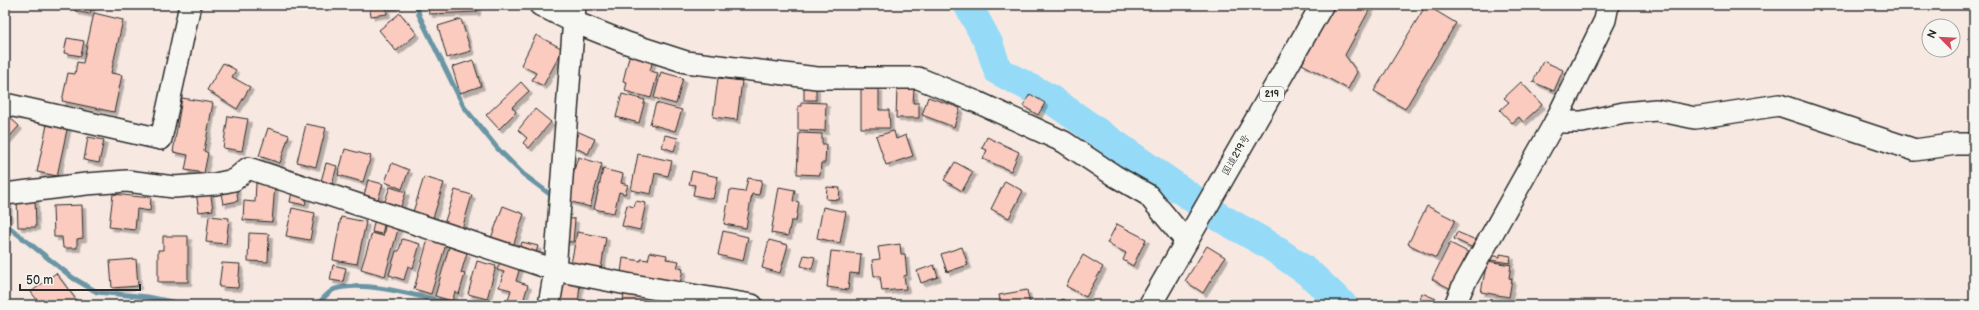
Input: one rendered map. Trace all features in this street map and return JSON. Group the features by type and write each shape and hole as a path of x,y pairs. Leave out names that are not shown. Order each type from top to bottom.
{"highway":[{"name":"国道219号","path":"1150,305 1322,5"}],"street":[{"path":"5,104 161,138 190,5"},
{"path":"540,5 575,13 627,43 686,62 817,78 918,78 976,102 1064,142 1148,195 1191,232"},
{"path":"1455,305 1463,286 1555,122 1605,20 1608,5"},
{"path":"549,305 555,270 575,13"},
{"path":"1555,122 1582,122 1624,113 1656,110 1695,118 1779,105 1915,150 1956,144 1974,144"},
{"path":"5,194 86,184 127,181 174,187 215,184 234,180 248,168 555,270 752,305"}],"building":[{"path":"76,5 92,5 90,14 75,11"},
{"path":"369,5 394,5 395,7 386,8 387,14 371,16"},
{"path":"428,5 477,5 477,12 429,14"},
{"path":"1335,5 1372,5 1345,55 1357,72 1348,89 1302,64"},
{"path":"1426,5 1456,23 1405,109 1374,91"},
{"path":"94,13 123,20 111,73 122,75 114,112 62,101 68,73 75,74 77,62 83,63"},
{"path":"400,13 417,34 396,51 379,30"},
{"path":"461,19 471,51 447,58 438,26"},
{"path":"536,35 563,49 543,86 532,80 536,73 521,65"},
{"path":"67,38 84,41 81,56 64,53"},
{"path":"630,53 653,60 650,71 658,73 651,98 625,91 627,82 623,81"},
{"path":"473,60 481,86 460,93 452,67"},
{"path":"1543,61 1563,70 1554,91 1533,82"},
{"path":"223,63 236,70 232,77 250,87 237,109 207,90"},
{"path":"661,72 683,78 676,104 654,98"},
{"path":"718,78 742,81 737,120 713,117"},
{"path":"521,82 529,91 512,107 516,112 499,129 486,115"},
{"path":"1521,82 1542,105 1523,122 1519,117 1512,123 1500,110 1509,102 1504,98"},
{"path":"804,87 816,87 816,100 804,100"},
{"path":"861,88 879,88 879,110 889,110 890,128 861,128"},
{"path":"897,88 914,89 913,103 919,103 919,118 896,118"},
{"path":"622,94 645,100 639,123 616,117"},
{"path":"1030,94 1045,103 1038,115 1023,106"},
{"path":"928,97 960,108 954,127 922,115"},
{"path":"182,98 213,103 204,151 208,153 204,173 185,170 188,155 173,152"},
{"path":"801,102 826,103 825,131 798,130 798,106 801,106"},
{"path":"656,103 682,110 675,131 650,124"},
{"path":"535,109 551,122 529,148 523,143 527,138 518,130"},
{"path":"5,113 19,126 5,142"},
{"path":"228,116 248,119 242,151 223,148"},
{"path":"48,120 68,125 57,176 37,172"},
{"path":"306,124 326,128 316,167 297,162"},
{"path":"268,128 289,135 280,163 259,156"},
{"path":"894,131 896,139 906,135 913,156 886,165 876,136"},
{"path":"579,132 595,139 588,154 572,146"},
{"path":"799,133 822,134 822,144 826,144 825,163 821,163 820,175 797,174"},
{"path":"665,135 678,138 674,151 662,147"},
{"path":"88,137 104,140 99,163 84,160"},
{"path":"987,137 1019,152 1011,171 983,159 987,150 982,148"},
{"path":"345,149 371,156 363,182 338,175"},
{"path":"638,154 672,161 668,176 655,173 651,194 631,190"},
{"path":"578,157 602,164 590,207 565,200"},
{"path":"955,162 973,172 962,191 944,180"},
{"path":"326,163 337,166 331,188 320,185"},
{"path":"392,163 409,170 402,189 385,182"},
{"path":"603,169 623,174 621,183 628,185 625,194 619,192 614,213 594,209"},
{"path":"692,171 718,177 713,199 693,195 695,185 689,184"},
{"path":"424,177 444,183 433,218 413,212"},
{"path":"748,178 762,180 759,195 752,194 746,228 724,224 730,190 745,192"},
{"path":"368,180 383,184 377,203 363,199"},
{"path":"1005,181 1023,191 1009,218 991,209"},
{"path":"256,183 275,185 272,222 243,220 244,201 255,202"},
{"path":"236,185 238,201 223,204 220,188"},
{"path":"390,187 406,192 399,212 383,206"},
{"path":"779,187 795,190 793,201 799,202 796,221 791,221 788,236 771,233"},
{"path":"827,187 840,188 839,200 826,199"},
{"path":"210,189 213,210 199,212 196,192"},
{"path":"455,190 472,195 462,229 444,224"},
{"path":"292,192 307,195 305,205 290,202"},
{"path":"113,194 151,198 150,211 137,209 135,230 109,227"},
{"path":"5,197 8,197 9,219 5,219"},
{"path":"35,197 36,227 18,227 17,198"},
{"path":"636,201 646,203 640,230 622,226 627,205 634,207"},
{"path":"82,205 83,238 77,239 77,248 63,248 62,237 54,237 53,206"},
{"path":"503,206 524,214 512,249 490,241"},
{"path":"1427,206 1455,220 1436,258 1408,244"},
{"path":"823,207 846,212 840,243 817,238"},
{"path":"292,208 315,213 310,240 286,236"},
{"path":"209,216 229,218 226,244 206,242"},
{"path":"341,217 366,222 357,264 333,260"},
{"path":"375,218 385,221 382,234 372,232"},
{"path":"562,218 575,219 573,242 561,241"},
{"path":"386,222 399,226 385,276 361,269 372,233 383,236"},
{"path":"1117,224 1146,239 1133,266 1123,260 1126,253 1107,243"},
{"path":"723,231 748,237 743,261 718,255"},
{"path":"577,232 606,237 601,269 571,264"},
{"path":"1457,232 1476,240 1473,248 1454,239"},
{"path":"249,233 269,234 268,262 248,261"},
{"path":"163,236 188,236 188,282 158,282 158,250 163,250"},
{"path":"402,239 420,244 413,268 408,266 404,280 389,275 396,251 399,251"},
{"path":"428,239 446,244 431,294 414,289"},
{"path":"769,240 788,245 780,273 762,268"},
{"path":"522,242 538,246 535,256 519,252"},
{"path":"1450,243 1468,252 1451,289 1432,279"},
{"path":"900,244 901,254 905,254 907,275 904,276 906,289 882,291 880,276 874,276 872,260 880,259 878,247"},
{"path":"1207,246 1225,257 1203,293 1185,281"},
{"path":"449,247 467,253 461,273 465,274 459,294 455,292 452,301 435,296"},
{"path":"962,247 968,265 947,272 941,254"},
{"path":"831,251 861,254 859,274 850,273 848,290 827,287"},
{"path":"650,252 667,255 666,259 679,261 677,268 683,269 680,284 621,273 623,258 641,261 641,259 648,260"},
{"path":"1500,254 1511,256 1510,263 1490,260 1491,255 1500,257"},
{"path":"804,255 815,257 812,269 801,266"},
{"path":"1083,255 1103,267 1086,297 1066,286"},
{"path":"502,257 520,267 516,281 528,285 522,305 507,304 511,290 499,287 504,272 497,270"},
{"path":"136,259 138,286 112,288 110,261"},
{"path":"477,261 496,266 487,299 468,294"},
{"path":"1487,261 1511,265 1509,278 1512,279 1509,297 1481,292"},
{"path":"222,263 240,264 238,288 219,287"},
{"path":"333,265 346,268 343,282 330,280"},
{"path":"934,265 938,277 921,283 917,271"},
{"path":"56,273 80,305 41,305 31,292"},
{"path":"563,281 580,283 578,305 560,303"},
{"path":"624,289 651,292 650,305 623,305"},
{"path":"1027,290 1030,305 1001,305 999,295"},
{"path":"1422,293 1441,301 1440,305 1417,305"},
{"path":"1062,299 1073,305 1059,305"},
{"path":"122,302 137,303 137,305 121,305"}],"waterway":[{"path":"417,5 419,15 464,107 498,149 523,174 551,195 550,200"},
{"path":"968,5 989,44 998,71 1046,96 1221,218 1269,245 1309,273 1343,305"},
{"path":"5,224 73,278 97,292 148,297 186,305"},
{"path":"317,305 335,289 362,286 411,294 455,305"}]}
